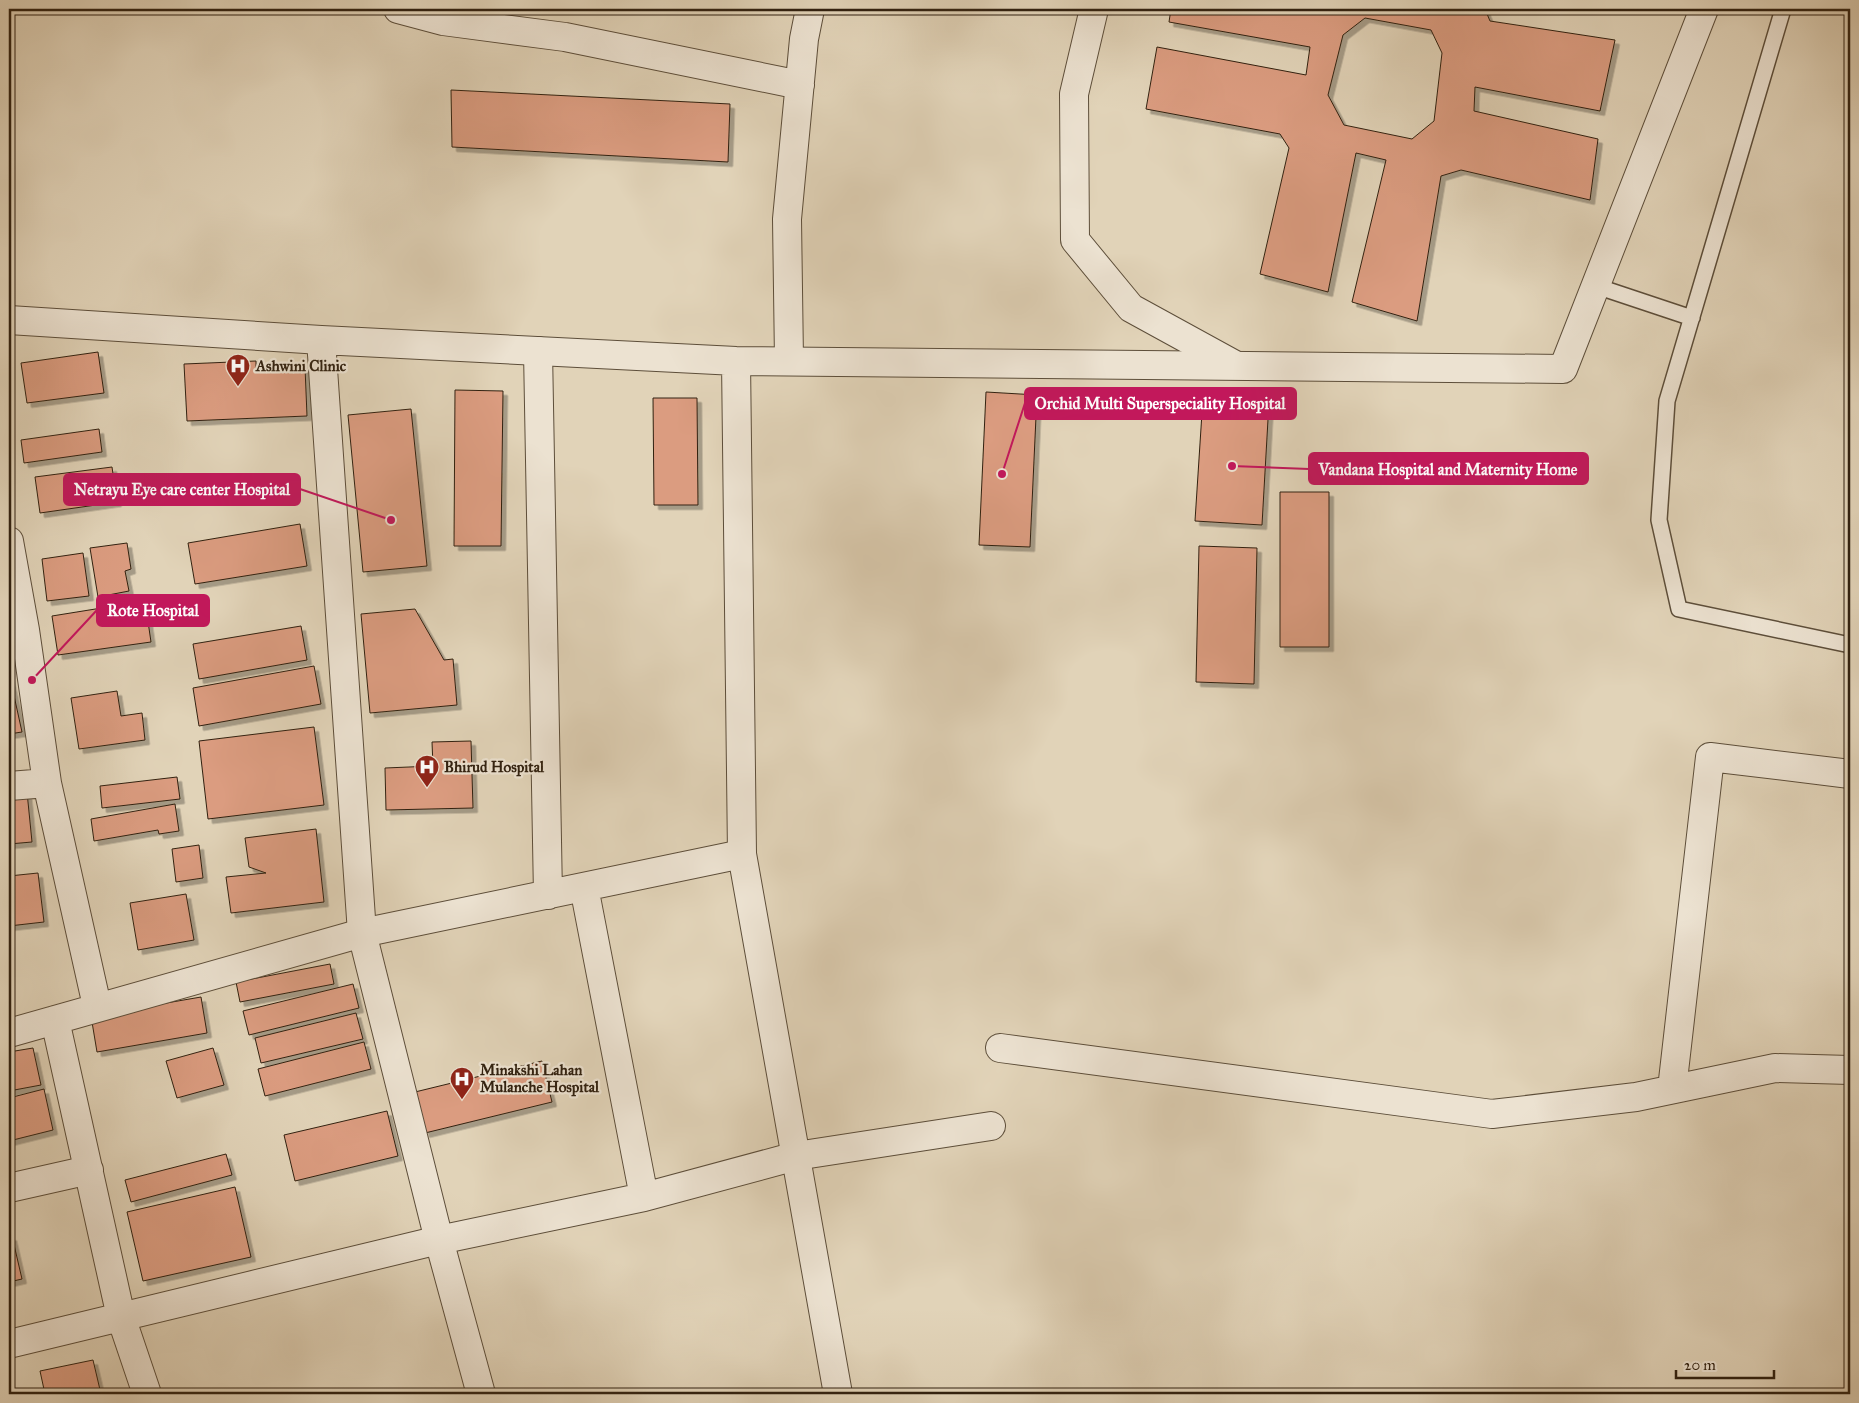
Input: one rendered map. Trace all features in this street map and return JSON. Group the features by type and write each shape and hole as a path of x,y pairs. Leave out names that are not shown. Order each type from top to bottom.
{"street":[{"path":"398,9 443,21 565,37 800,86"},
{"path":"789,360 787,219 800,86 810,9"},
{"path":"1094,9 1074,94 1075,240 1131,308 1235,365"},
{"path":"9,320 321,340 736,361 789,360 1563,369 1704,9"},
{"path":"321,340 362,933 439,1240 481,1394"},
{"path":"538,351 548,895"},
{"path":"736,361 742,854 838,1394"},
{"path":"9,541 25,630 46,783 98,1006"},
{"path":"1672,1089 1710,757 1850,774"},
{"path":"9,786 46,783"},
{"path":"9,1033 98,1006 362,933 742,854"},
{"path":"584,887 644,1197"},
{"path":"55,1020 121,1317 147,1394"},
{"path":"1000,1048 1492,1114 1636,1097 1775,1068 1850,1070"},
{"path":"9,1344 439,1240 644,1197 796,1156 991,1126"},
{"path":"9,1188 89,1170"}],"lane":[{"path":"1783,9 1667,400 1659,520 1679,610 1850,645"},
{"path":"1596,286 1692,318"}],"building":[{"path":"1171,9 1485,9 1490,21 1615,40 1600,111 1475,87 1474,111 1598,139 1590,200 1461,170 1441,176 1417,321 1352,302 1386,160 1356,153 1328,292 1260,274 1289,148 1280,134 1146,109 1157,47 1306,75 1310,47 1169,22","holes":["1365,18 1431,30 1442,53 1434,121 1412,139 1344,125 1328,95 1343,35"]},
{"path":"451,90 730,104 728,162 452,147"},
{"path":"98,352 104,393 27,403 21,363"},
{"path":"256,361 256,369 305,367 307,416 187,421 184,364"},
{"path":"455,390 503,391 501,546 454,546"},
{"path":"986,392 1037,395 1030,547 979,545"},
{"path":"1203,397 1269,402 1262,525 1195,521"},
{"path":"653,398 697,398 698,505 654,505"},
{"path":"411,409 427,566 363,572 348,415"},
{"path":"99,429 102,452 24,463 21,440"},
{"path":"112,467 117,502 40,513 35,477"},
{"path":"1280,492 1329,492 1329,647 1280,647"},
{"path":"300,524 307,566 195,584 188,543"},
{"path":"127,543 131,569 125,571 129,591 98,597 90,548"},
{"path":"1199,546 1257,548 1254,684 1196,682"},
{"path":"83,553 89,596 47,601 42,559"},
{"path":"145,601 151,642 58,655 52,616"},
{"path":"415,609 444,660 453,659 457,705 370,713 361,614"},
{"path":"301,626 307,660 199,679 193,644"},
{"path":"314,666 321,704 199,726 193,688"},
{"path":"9,673 22,732 9,734"},
{"path":"117,691 121,716 142,713 145,740 79,749 71,698"},
{"path":"314,727 324,805 208,819 199,741"},
{"path":"471,741 473,808 386,810 385,768 433,766 432,742"},
{"path":"177,777 180,799 102,808 100,786"},
{"path":"27,792 32,842 9,844 9,794"},
{"path":"175,804 179,831 159,834 158,830 94,841 91,819"},
{"path":"316,829 324,902 231,913 226,877 266,873 249,867 245,838"},
{"path":"199,845 203,878 176,882 172,849"},
{"path":"38,873 44,922 9,926 9,876"},
{"path":"186,894 194,940 138,950 130,903"},
{"path":"330,964 334,984 240,1002 236,982"},
{"path":"353,984 359,1008 249,1035 243,1011"},
{"path":"201,997 207,1033 97,1052 91,1016"},
{"path":"356,1013 363,1039 261,1063 255,1038"},
{"path":"364,1042 371,1069 265,1096 258,1069"},
{"path":"33,1048 41,1085 9,1091 9,1052"},
{"path":"213,1048 224,1085 177,1098 166,1061"},
{"path":"542,1061 552,1102 425,1133 415,1092"},
{"path":"44,1089 53,1130 9,1141 9,1098"},
{"path":"387,1111 398,1156 295,1181 284,1135"},
{"path":"226,1154 232,1175 131,1202 125,1180"},
{"path":"235,1187 251,1257 143,1281 127,1212"},
{"path":"12,1236 22,1279 9,1282 9,1237"},
{"path":"93,1360 101,1394 45,1394 40,1371"}],"place":[{"name":"Ashwini Clinic","path":"238,387"},
{"name":"Vandana Hospital and Maternity Home","path":"1232,466"},
{"name":"Orchid Multi Superspeciality Hospital","path":"1002,474"},
{"name":"Netrayu Eye care center Hospital","path":"391,520"},
{"name":"Rote Hospital","path":"32,680"},
{"name":"Bhirud Hospital","path":"427,788"},
{"name":"Minakshi Lahan Mulanche Hospital","path":"462,1100"}]}
